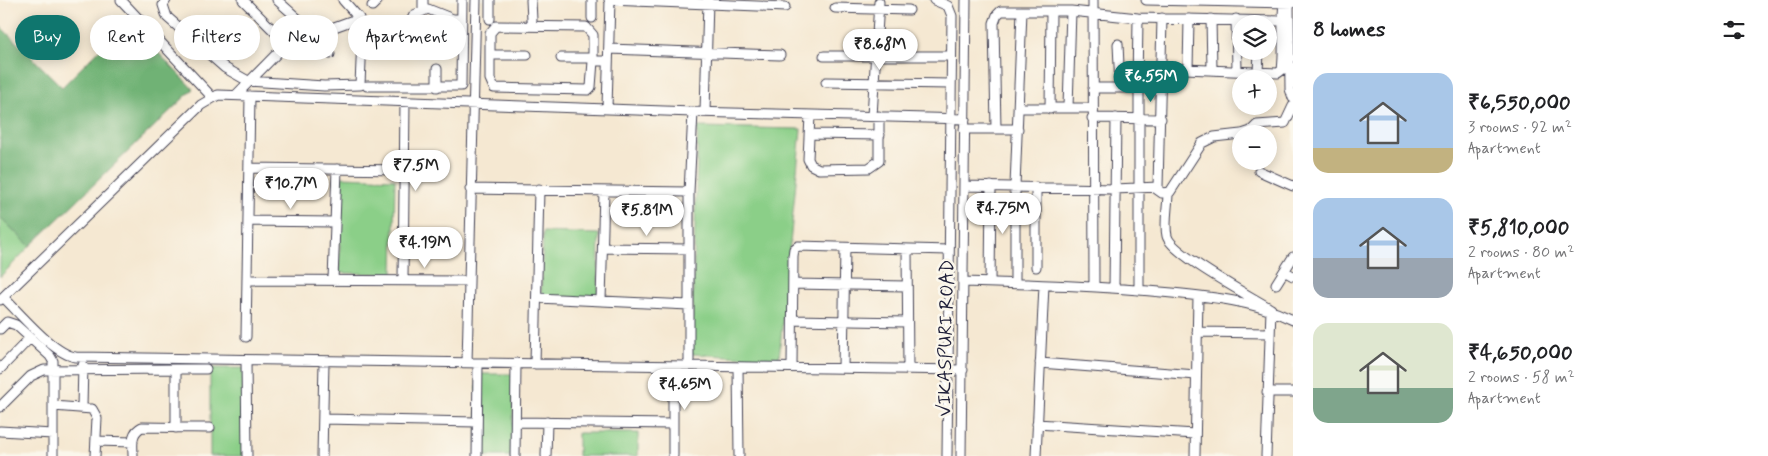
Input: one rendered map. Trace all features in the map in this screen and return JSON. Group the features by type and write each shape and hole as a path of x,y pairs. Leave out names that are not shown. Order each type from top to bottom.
{"street":[{"path":"121,0 212,97"},
{"path":"166,0 163,5 167,17 225,68 248,81 315,85 461,86 461,60"},
{"path":"243,0 270,27"},
{"path":"278,0 294,15"},
{"path":"343,0 356,15"},
{"path":"423,0 423,11"},
{"path":"462,0 462,15"},
{"path":"467,363 476,0"},
{"path":"490,0 490,19"},
{"path":"531,0 532,20"},
{"path":"592,0 592,18"},
{"path":"607,108 609,0 708,2 785,7"},
{"path":"934,0 950,7 965,0"},
{"name":"VIKASPURI ROAD","path":"960,456 963,370 964,129 968,10 965,0"},
{"path":"1093,0 1094,287"},
{"path":"1146,0 1288,3"},
{"path":"705,112 708,2"},
{"path":"1277,73 1282,70 1284,56 1282,21 1288,3"},
{"path":"1288,3 1290,89 1293,98"},
{"path":"835,8 878,5 909,10"},
{"path":"810,115 808,159 811,165 819,169 869,168 875,166 879,161 880,135 876,116 874,82 878,5"},
{"name":"VIKASPURI ROAD","path":"946,456 950,7"},
{"path":"414,15 428,9 443,15"},
{"path":"996,129 994,23 996,15 1001,11 1071,11 1093,15 1138,18 1232,20"},
{"path":"1015,283 1015,186 1022,11"},
{"path":"1050,108 1051,11"},
{"path":"1068,107 1071,11"},
{"path":"466,18 475,17"},
{"path":"1138,18 1139,290"},
{"path":"1155,188 1160,184 1162,18"},
{"path":"1188,69 1189,19"},
{"path":"1211,19 1212,69"},
{"path":"1277,21 1282,21"},
{"path":"496,26 586,27 593,35 593,59 591,87 588,90 494,88 491,85 490,32 496,26"},
{"path":"1118,44 1120,88"},
{"path":"609,50 780,55"},
{"path":"490,55 527,55"},
{"path":"824,56 951,56"},
{"path":"561,58 608,61"},
{"path":"236,95 270,59"},
{"path":"364,60 367,85 376,101"},
{"path":"1162,68 1237,70 1237,60"},
{"path":"437,69 437,87"},
{"path":"826,82 950,84"},
{"path":"359,100 367,85"},
{"path":"1092,88 1161,88"},
{"path":"963,370 71,357 64,354 2,298 201,105 212,97 224,94 693,112 965,119"},
{"path":"246,337 250,96"},
{"path":"403,280 405,102"},
{"path":"1258,125 1285,123 1293,106"},
{"path":"1019,108 1068,107 1116,118 1161,119"},
{"path":"689,366 689,192 693,112"},
{"path":"1114,288 1116,118"},
{"path":"964,129 1018,129"},
{"path":"809,134 880,135"},
{"path":"1232,135 1214,137 1202,143 1186,170 1168,193 1167,236 1170,244 1191,261 1293,320"},
{"path":"248,168 405,170"},
{"path":"333,280 337,169"},
{"path":"1259,171 1292,183"},
{"path":"964,186 1094,189 1155,188 1162,193 1168,193"},
{"path":"990,283 991,186"},
{"path":"1036,187 1036,267"},
{"path":"470,189 689,192"},
{"path":"535,364 539,189"},
{"path":"601,301 604,248 604,190"},
{"path":"248,221 335,222"},
{"path":"792,367 793,256 794,249 798,246 949,250"},
{"path":"604,248 689,250"},
{"path":"843,368 845,248"},
{"path":"907,249 908,369"},
{"path":"1276,284 1293,257"},
{"path":"1284,271 1293,276"},
{"path":"247,280 469,281"},
{"path":"963,282 1139,290 1239,301 1271,309"},
{"path":"793,284 907,286"},
{"path":"1036,456 1044,285"},
{"path":"1195,456 1198,296"},
{"path":"537,298 689,305"},
{"path":"1266,456 1271,309"},
{"path":"793,320 907,322"},
{"path":"0,329 10,322 50,356 53,369 53,456"},
{"path":"1198,332 1270,333"},
{"path":"0,369 30,338"},
{"path":"82,407 84,357"},
{"path":"246,360 247,456"},
{"path":"322,456 324,361"},
{"path":"477,456 478,363"},
{"path":"1040,363 1196,375"},
{"path":"515,456 516,364"},
{"path":"673,366 673,456"},
{"path":"738,367 740,456"},
{"path":"0,407 31,376 53,369 206,369"},
{"path":"176,369 176,428"},
{"path":"1267,392 1293,392"},
{"path":"53,406 92,409 97,418 95,456"},
{"path":"323,418 477,422"},
{"path":"516,422 673,424"},
{"path":"546,456 547,422"},
{"path":"1037,424 1195,434"},
{"path":"133,456 133,442 136,430 142,427 210,428"},
{"path":"0,432 53,434"},
{"path":"96,441 133,442"}],"green space":[{"path":"0,26 15,41 15,60 35,60 62,87 90,59 164,59 193,89 30,246 0,217"},
{"path":"698,127 801,129 779,359 691,354"},
{"path":"342,177 395,179 393,274 339,273"},
{"path":"0,217 30,246 0,277"},
{"path":"543,232 599,234 598,300 541,298"},
{"path":"210,368 244,368 243,456 210,456"},
{"path":"477,374 513,374 513,456 477,456"},
{"path":"578,433 638,433 638,456 578,456"}]}
